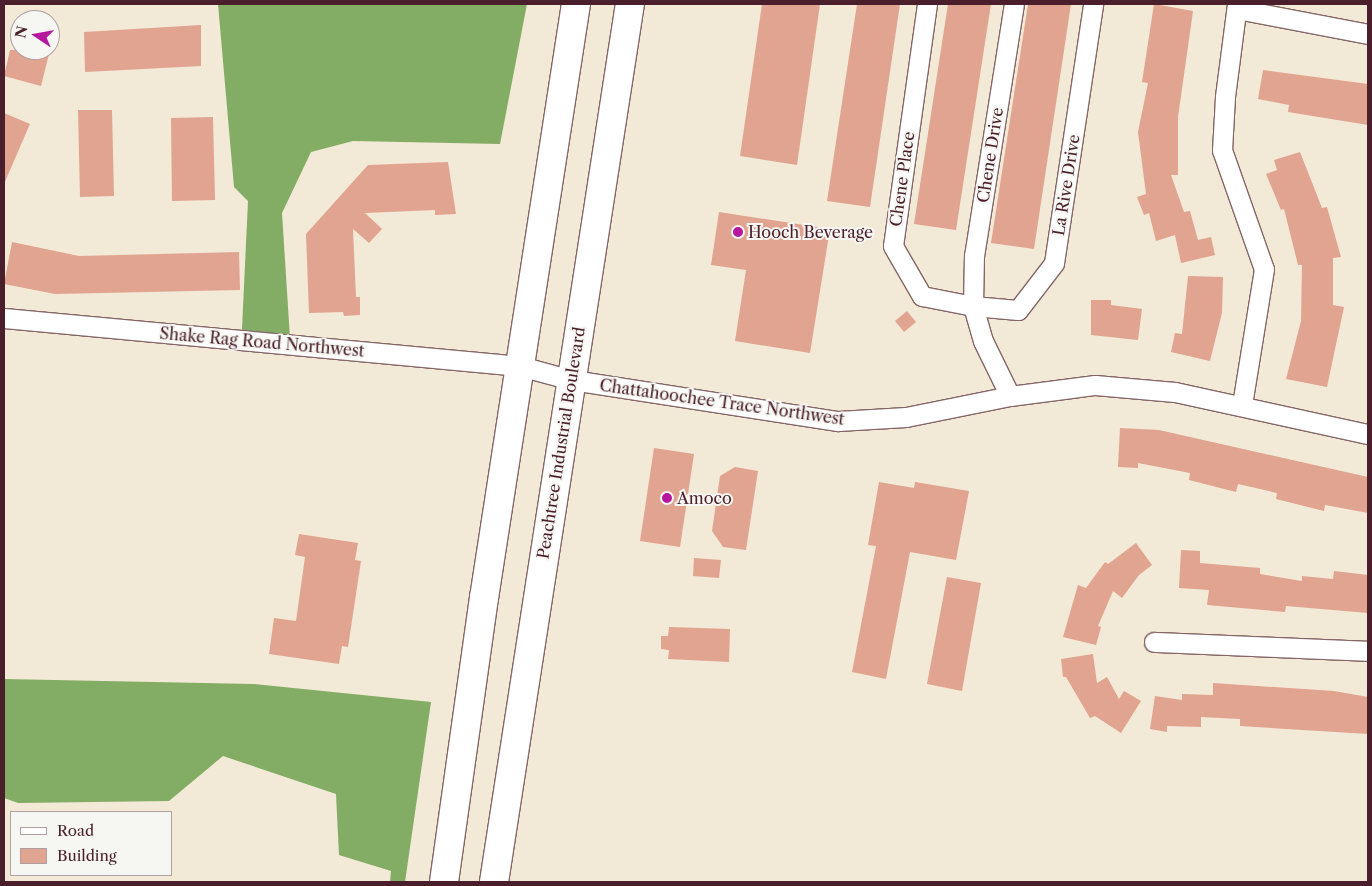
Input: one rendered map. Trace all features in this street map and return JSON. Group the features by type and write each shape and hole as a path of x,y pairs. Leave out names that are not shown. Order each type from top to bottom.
{"highway":[{"path":"444,882 520,366 576,4"},
{"name":"Peachtree Industrial Boulevard","path":"494,882 630,4"}],"street":[{"name":"Chene Place","path":"927,4 893,246 922,296 973,306"},
{"name":"Chene Drive","path":"1010,396 983,341 973,306 974,256 1014,4"},
{"name":"La Rive Drive","path":"973,306 1018,310 1054,263 1093,4"},
{"path":"1242,405 1264,268 1222,150 1225,97 1237,6 1368,34"},
{"name":"Shake Rag Road Northwest","path":"4,318 520,366"},
{"name":"Chattahoochee Trace Northwest","path":"520,366 572,380 838,421 906,417 1010,396 1095,384 1175,392 1242,405 1368,434"},
{"path":"1154,642 1368,651"}],"green space":[{"path":"218,4 527,4 500,144 353,141 311,152 282,213 291,354 241,350 248,201 234,187"},
{"path":"4,679 253,684 431,702 405,882 390,882 391,871 339,855 336,794 223,756 169,801 18,803 4,798"}],"building":[{"path":"762,4 820,4 797,165 740,156"},
{"path":"857,4 900,4 870,207 827,201"},
{"path":"948,4 991,4 956,230 914,224"},
{"path":"1028,4 1071,4 1034,249 991,243"},
{"path":"1154,4 1193,11 1178,117 1178,175 1171,175 1184,212 1190,211 1198,240 1211,237 1215,255 1181,263 1175,235 1156,241 1149,213 1144,215 1137,197 1146,194 1138,132 1148,83 1142,82"},
{"path":"201,25 201,66 85,72 84,32"},
{"path":"10,50 10,60 48,60 41,86 4,76"},
{"path":"1263,70 1368,84 1368,125 1288,112 1289,105 1258,99"},
{"path":"78,110 112,110 114,196 80,197"},
{"path":"4,113 30,124 4,184"},
{"path":"213,117 215,200 172,201 171,118"},
{"path":"1300,152 1322,208 1327,207 1341,257 1333,258 1333,305 1344,307 1327,387 1286,379 1301,321 1302,265 1298,265 1284,209 1281,210 1266,174 1277,170 1274,160"},
{"path":"448,162 456,214 435,215 435,210 365,213 382,229 369,243 353,229 356,297 360,297 360,315 344,316 343,312 309,313 306,234 368,165"},
{"path":"719,212 830,229 810,353 735,341 746,270 711,265"},
{"path":"12,242 79,256 239,252 240,290 55,294 4,284"},
{"path":"1188,276 1223,277 1222,313 1210,361 1171,352 1175,333 1182,334"},
{"path":"1091,300 1111,300 1111,305 1142,309 1138,340 1091,335"},
{"path":"907,311 916,322 904,332 895,321"},
{"path":"1120,428 1159,430 1368,477 1368,513 1325,505 1324,511 1276,499 1277,493 1238,484 1236,492 1189,480 1190,473 1138,463 1138,468 1118,467"},
{"name":"Amoco","path":"654,448 694,454 680,547 640,541"},
{"path":"735,467 758,471 746,550 723,547 712,531 720,476"},
{"path":"879,482 914,488 915,482 969,491 956,560 910,552 886,679 852,672 876,546 868,545"},
{"path":"299,534 358,543 355,560 361,561 348,647 342,646 339,664 269,654 274,618 296,621 305,557 295,555"},
{"path":"1136,543 1152,565 1139,575 1122,598 1113,591 1098,626 1101,627 1096,645 1063,637 1078,585 1086,588 1105,562 1108,564"},
{"path":"1181,550 1200,551 1200,563 1260,568 1260,574 1302,581 1302,576 1333,579 1334,571 1368,575 1368,613 1286,606 1285,612 1207,605 1209,590 1179,588"},
{"path":"694,558 721,560 719,578 693,576"},
{"path":"947,577 981,583 962,691 927,684"},
{"path":"669,627 730,629 729,662 668,659 669,650 661,649 661,636 668,636"},
{"path":"1093,654 1097,683 1107,677 1119,699 1124,691 1141,701 1121,733 1095,716 1090,718 1066,677 1063,677 1061,659"},
{"path":"1213,683 1334,691 1368,697 1368,734 1240,726 1240,719 1201,717 1201,727 1167,726 1167,732 1150,729 1155,696 1182,700 1182,694 1213,695"}],"place":[{"name":"Hooch Beverage","path":"738,232"},
{"name":"Amoco","path":"667,498"}]}
